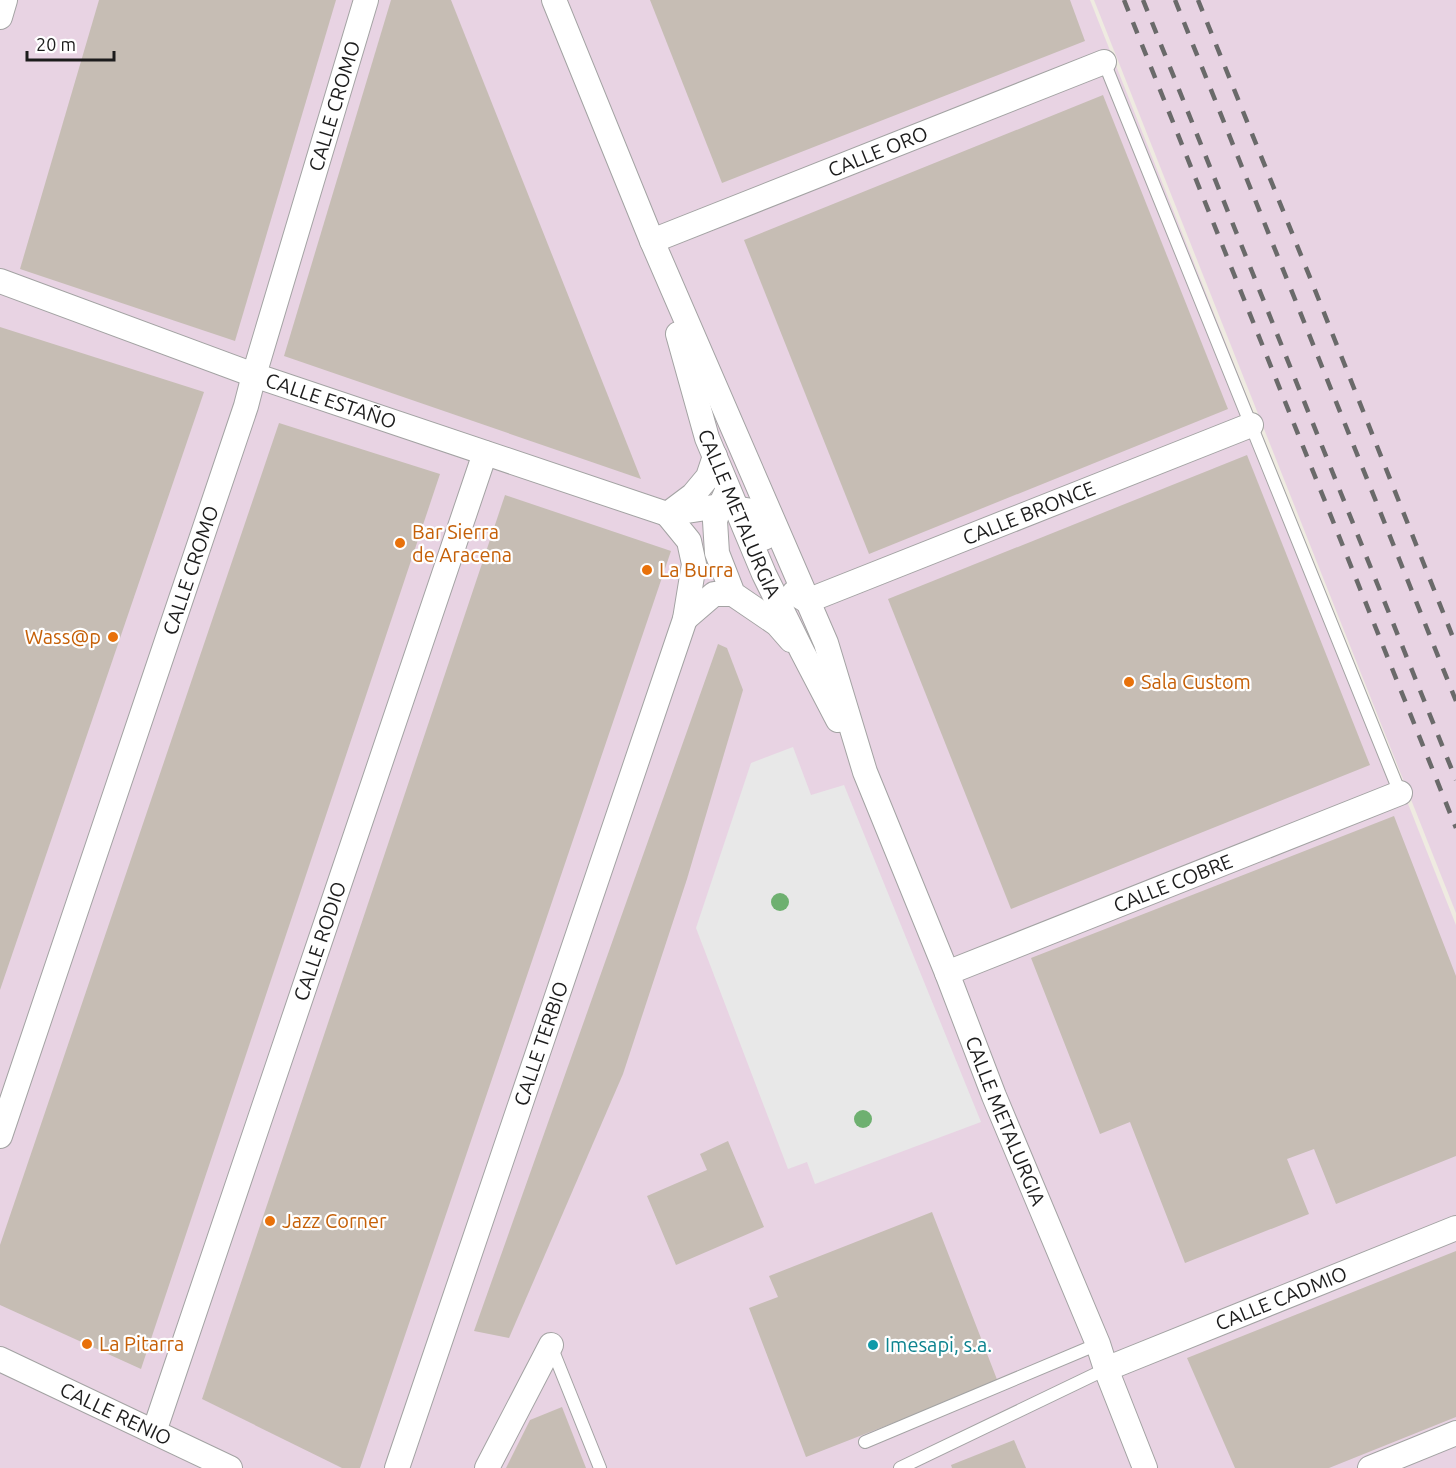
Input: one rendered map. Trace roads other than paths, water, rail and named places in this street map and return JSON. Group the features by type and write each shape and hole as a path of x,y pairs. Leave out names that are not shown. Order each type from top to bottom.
{"street":[{"path":"0,17 5,0"},
{"name":"CALLE CROMO","path":"0,1136 242,417 366,0"},
{"name":"CALLE METALURGIA","path":"554,0 652,242 826,643 866,772 994,1096 1098,1344 1145,1468"},
{"name":"CALLE ORO","path":"652,242 1104,62"},
{"name":"CALLE METALURGIA","path":"652,242 707,438 729,501 802,651 866,772"},
{"name":"CALLE ESTAÑO","path":"0,281 254,375 667,514"},
{"name":"CALLE BRONCE","path":"807,601 1251,425"},
{"name":"CALLE RODIO","path":"154,1432 485,453"},
{"path":"667,514 693,495 708,477 715,456"},
{"path":"667,514 729,501 753,511 784,587 807,601"},
{"path":"729,501 714,521 717,553 733,594"},
{"name":"CALLE TERBIO","path":"397,1468 685,619 694,564 689,541 667,514"},
{"path":"685,619 714,594 733,594 777,624 802,651"},
{"name":"CALLE COBRE","path":"947,973 1400,793"},
{"name":"CALLE CADMIO","path":"1106,1369 1456,1228"},
{"path":"488,1468 551,1345"},
{"name":"CALLE RENIO","path":"0,1359 230,1468"},
{"path":"1370,1468 1456,1432"}],"lane":[{"path":"1104,62 1400,793"},
{"path":"865,1442 1098,1344"},
{"path":"551,1345 600,1468"},
{"path":"900,1468 1106,1369"}],"railway":[{"path":"1124,0 1456,828"},
{"path":"1143,0 1456,780"},
{"path":"1175,0 1456,701"},
{"path":"1198,0 1456,645"}],"place":[{"name":"Bar Sierra de Aracena","path":"400,543"},
{"name":"La Burra","path":"647,570"},
{"name":"Wass@p","path":"113,637"},
{"name":"Sala Custom","path":"1129,682"},
{"name":"Jazz Corner","path":"270,1221"},
{"name":"La Pitarra","path":"87,1344"},
{"name":"Imesapi, s.a.","path":"873,1345"}]}
